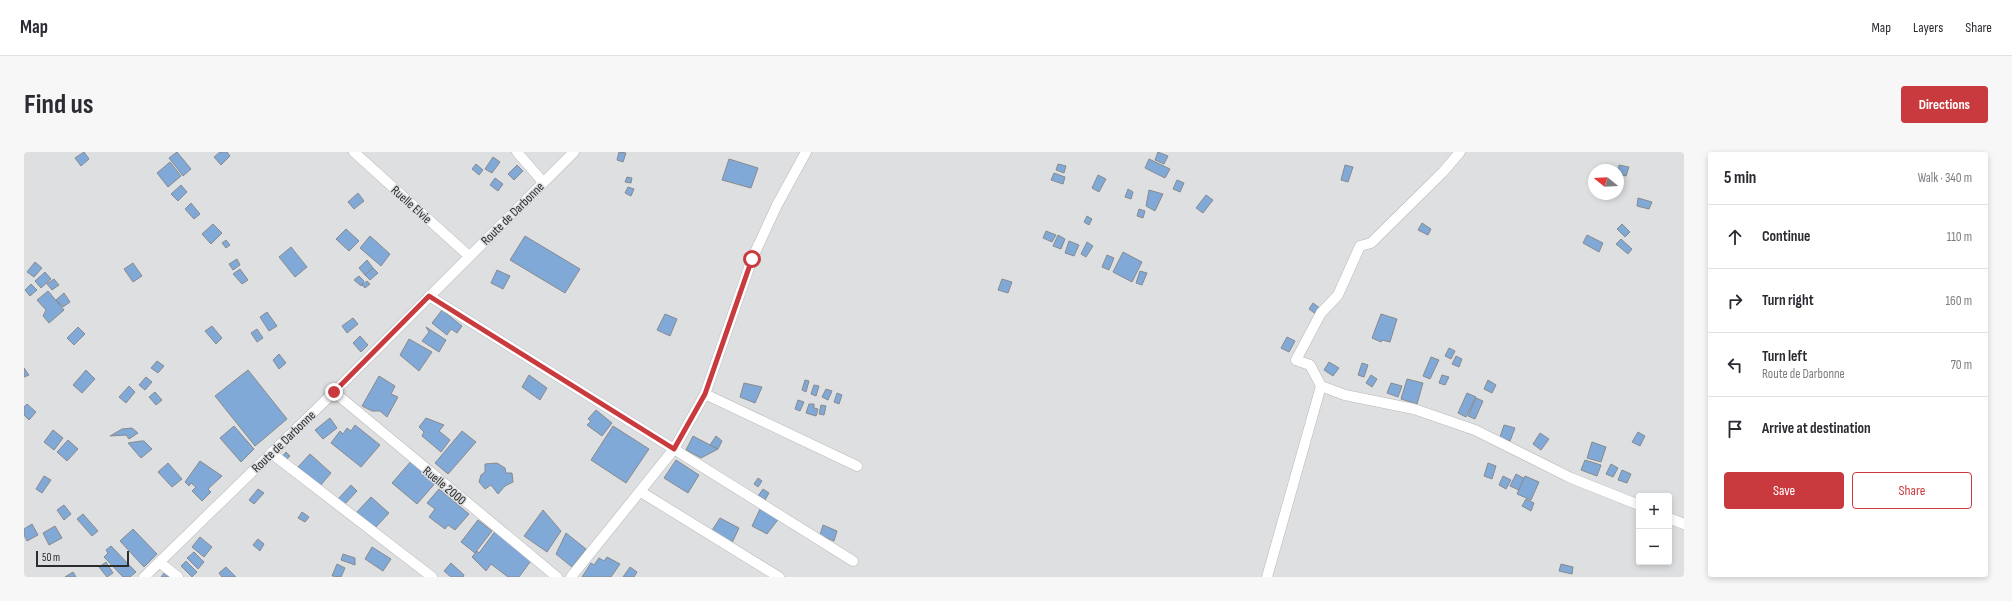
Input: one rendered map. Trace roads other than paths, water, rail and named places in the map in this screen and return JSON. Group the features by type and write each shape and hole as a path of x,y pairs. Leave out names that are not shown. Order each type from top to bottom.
{"street":[{"name":"Ruelle Elvie","path":"354,152 469,256"},
{"path":"517,152 543,182"},
{"name":"Route de Darbonne","path":"144,577 334,392 574,152"},
{"path":"571,577 641,492 674,449 705,394 752,259 777,205 806,152"},
{"path":"1460,152 1443,172 1371,243 1360,246 1338,295 1321,313 1296,360 1310,365 1321,386 1345,395 1414,409 1475,430 1571,478 1636,504"},
{"path":"429,296 853,561"},
{"path":"1267,577 1321,386"},
{"name":"Ruelle 2000","path":"334,392 557,577"},
{"path":"705,394 857,466"},
{"path":"271,453 432,577"},
{"path":"641,492 779,577"},
{"path":"1672,519 1684,524"},
{"path":"159,562 178,577"}]}
